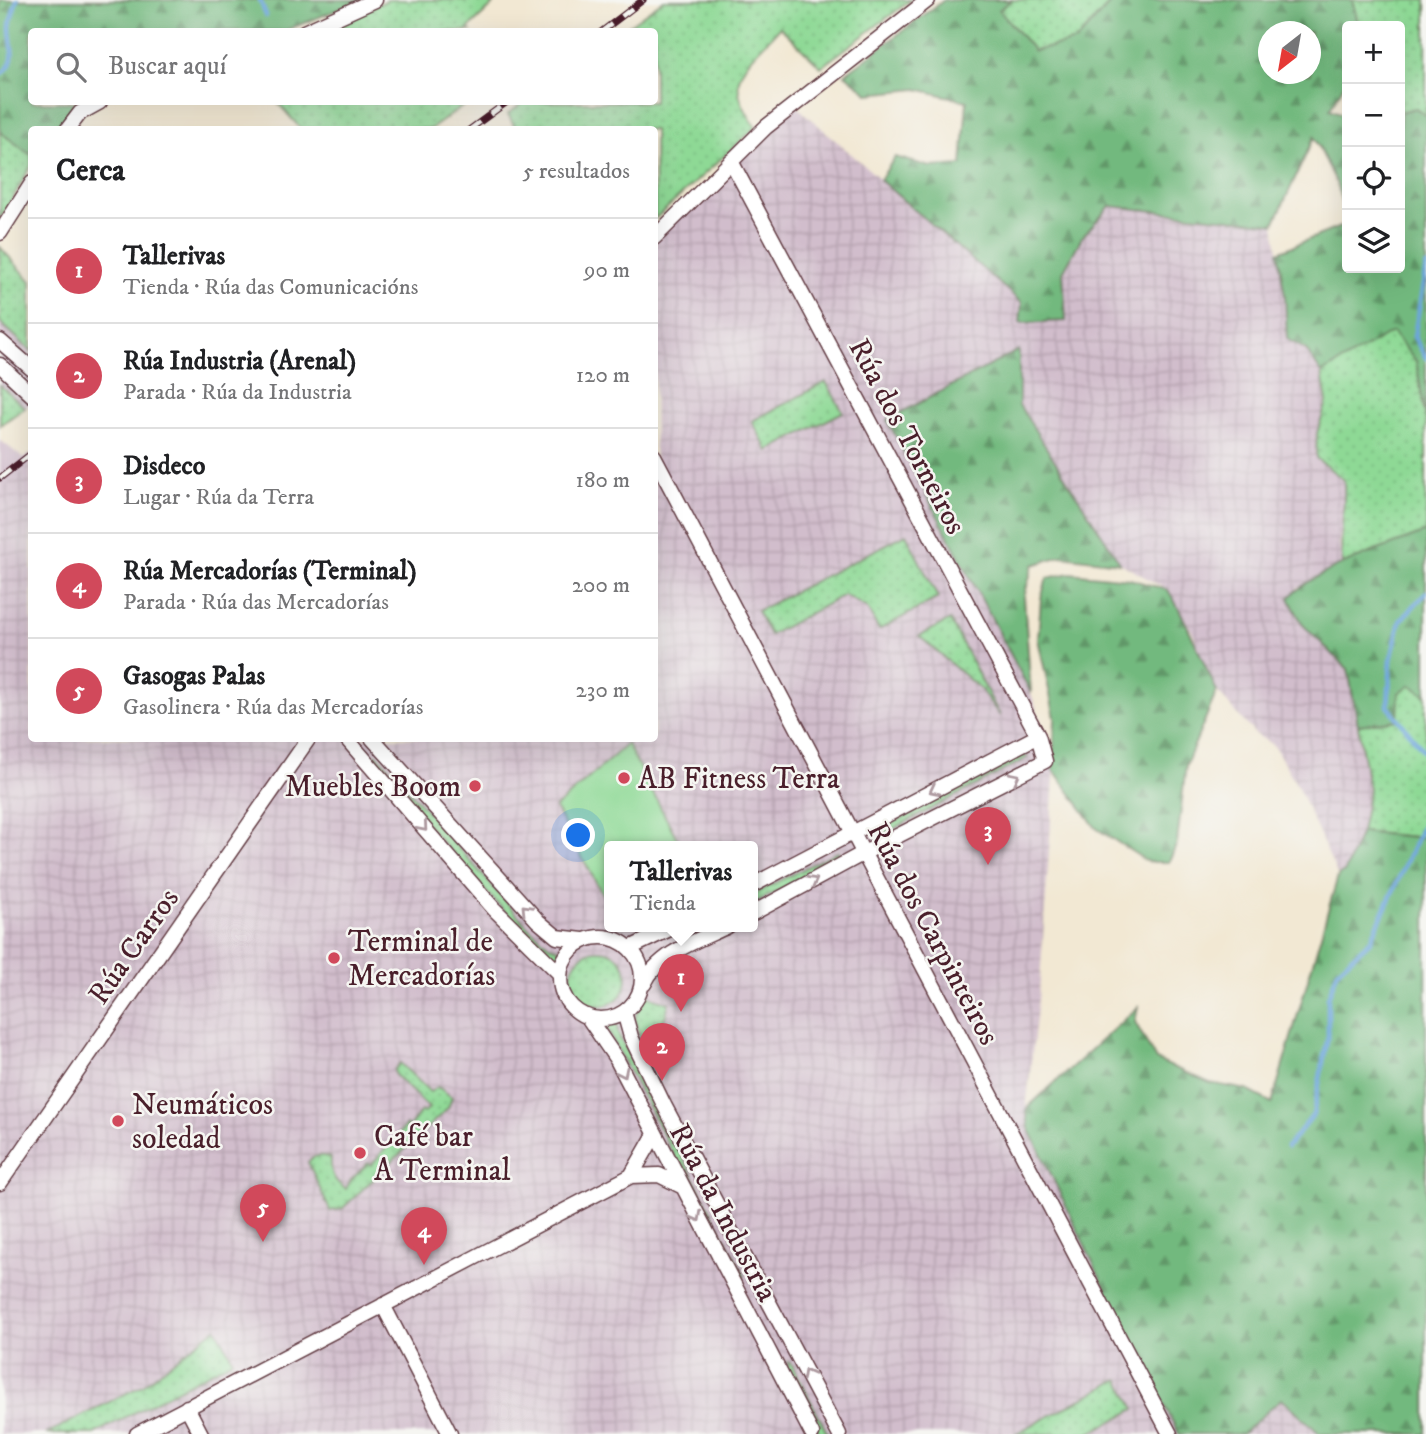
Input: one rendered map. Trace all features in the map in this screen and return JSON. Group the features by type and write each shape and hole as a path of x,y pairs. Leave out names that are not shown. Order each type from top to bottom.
{"street":[{"path":"313,28 375,0"},
{"path":"658,234 731,161 794,104 928,0"},
{"path":"70,126 80,113 95,105"},
{"name":"Rúa dos Torneiros","path":"731,161 1038,736 1045,761 862,854"},
{"path":"0,233 28,189"},
{"path":"0,341 28,366"},
{"path":"0,365 28,391"},
{"name":"Rúa dos Carpinteiros","path":"658,464 1170,1434"},
{"path":"758,882 1038,736"},
{"name":"Rúa Carros","path":"0,1183 306,742"},
{"path":"349,742 494,909 560,974 566,999 587,1016 613,1017 624,1012 640,991 650,969 717,932"},
{"path":"376,742 538,921 557,937 583,940 607,937 630,948 642,968 640,991"},
{"path":"758,910 862,854"},
{"path":"630,948 663,932"},
{"path":"560,974 572,949 583,940"},
{"name":"Rúa da Industria","path":"624,1012 631,1037 664,1105 839,1434"},
{"name":"Rúa da Industria","path":"587,1016 617,1060 654,1136 812,1434"},
{"path":"631,1176 654,1136"},
{"path":"136,1434 631,1176 659,1175 681,1186"},
{"path":"737,1292 758,1281"},
{"path":"383,1306 450,1434"},
{"path":"772,1358 793,1348"},
{"path":"187,1408 201,1434"}],"shaded area":[{"path":"794,104 1022,303 1021,323 1066,321 1063,272 1082,237 1110,206 1274,224 1285,296 1287,339 1306,350 1322,373 1327,402 1317,433 1316,458 1344,480 1346,507 1339,542 1343,566 1297,588 1302,624 1348,669 1369,790 1361,832 1345,871 1338,876 1297,785 1274,746 1254,733 1217,691 1200,658 1194,635 1168,590 1120,563 1019,405 1019,351 887,420 1031,693 1055,764 1040,981 1026,1109 1029,1128 1125,1330 1179,1434 0,1434 0,478 28,455 28,742 658,742 658,235"},
{"path":"0,247 28,278 28,406 25,408 0,385"},
{"path":"0,440 28,462 28,468 0,489"},
{"path":"1282,1398 1320,1434 1242,1434"}],"green space":[{"path":"0,0 362,0 292,28 28,28 28,105 79,105 62,126 28,126 28,153 0,132"},
{"path":"388,0 493,0 495,3 469,28 322,28"},
{"path":"664,0 911,0 821,67 780,27 756,52 741,73 740,96 756,127 658,216 658,126 514,126 508,114 520,105 658,105 658,28 625,28"},
{"path":"944,0 1012,0 999,10 1034,51 1076,41 1113,0 1352,0 1358,21 1342,21 1342,88 1330,109 1342,114 1342,203 1335,180 1314,137 1274,224 1110,206 1082,237 1063,272 1066,321 1020,323 1022,303 880,180 895,157 931,167 962,165 967,101 917,89 869,94 845,74"},
{"path":"1012,0 1113,0 1076,41 1034,51 999,10"},
{"path":"1352,0 1426,0 1426,116 1416,108 1405,111 1405,21 1358,21"},
{"path":"280,105 465,105 435,126 298,126"},
{"path":"1416,108 1426,116 1426,420 1416,361 1392,332 1322,373 1306,350 1287,339 1285,296 1278,252 1342,226 1342,273 1405,273 1405,111"},
{"path":"0,132 28,152 28,171 0,220"},
{"path":"0,247 28,278 28,348 0,322"},
{"path":"1392,331 1416,361 1426,420 1426,532 1343,566 1341,545 1344,480 1316,458 1317,433 1327,402 1322,373"},
{"path":"1019,350 1019,405 1120,563 1061,556 1033,565 1024,597 1031,693 887,420"},
{"path":"826,382 843,412 768,451 752,421"},
{"path":"0,385 25,408 0,425"},
{"path":"1426,532 1426,695 1410,685 1399,693 1398,720 1358,725 1348,669 1302,624 1289,598 1315,578 1333,569"},
{"path":"906,534 938,598 879,630 867,608 844,595 770,635 757,611"},
{"path":"1070,573 1130,579 1168,590 1217,691 1186,765 1177,843 1169,862 1148,862 1096,828 1053,769 1055,718 1038,639 1041,598 1047,578"},
{"path":"950,620 1000,716 981,690 919,636"},
{"path":"1410,684 1426,695 1426,838 1361,832 1369,790 1358,725 1397,720 1399,693"},
{"path":"627,744 678,841 604,841 604,897 555,808"},
{"path":"1024,753 1027,758 878,837 874,833"},
{"path":"377,754 528,927 549,945 563,949 557,959 531,937 460,863 371,759"},
{"path":"1361,832 1426,838 1426,1434 1320,1434 1282,1398 1242,1434 1179,1434 1125,1330 1029,1128 1026,1109 1138,1007 1135,1022 1156,1060 1210,1083 1247,1090 1272,1103 1338,876 1345,871"},
{"path":"838,851 841,858 758,901 758,891"},
{"path":"593,950 605,950 615,954 623,962 627,978 623,994 615,1002 605,1006 593,1006 583,1002 575,994 571,984 571,972 575,962 583,954"},
{"path":"645,995 669,1003 662,1028 640,1038 635,1018"},
{"path":"617,1023 618,1034 745,1276 739,1279 605,1025"},
{"path":"400,1063 430,1092 438,1087 452,1097 448,1108 342,1209 330,1211 308,1162 319,1156 331,1158 333,1176 346,1189 350,1181 368,1163 371,1165 406,1125 409,1127 421,1111 424,1113 429,1108 395,1075 394,1070"},
{"path":"216,1328 233,1360 94,1434 46,1434 143,1385"},
{"path":"788,1362 828,1434 820,1434 787,1371"},
{"path":"1119,1379 1135,1409 1088,1434 1015,1434"}],"waterway":[{"path":"0,74 6,70 12,59 10,25 17,0"},
{"path":"260,0 266,16"},
{"path":"1426,266 1414,337 1426,358"},
{"path":"1426,593 1400,621 1391,660 1388,706 1426,754"},
{"path":"1287,1147 1313,1115 1328,1036 1328,997 1338,970 1371,940 1425,820 1426,804"}],"railway":[{"path":"606,28 643,0"},
{"path":"474,126 503,105"},
{"path":"0,478 28,456"}],"place":[{"name":"AB Fitness Terra","path":"624,778"},
{"name":"Muebles Boom","path":"475,786"},
{"name":"Disdeco","path":"988,865"},
{"name":"Terminal de Mercadorías","path":"334,958"},
{"name":"Tallerivas","path":"681,1012"},
{"name":"Rúa Industria (Arenal)","path":"662,1081"},
{"name":"Neumáticos soledad","path":"118,1121"},
{"name":"Café bar A Terminal","path":"360,1153"},
{"name":"Gasogas Palas","path":"263,1242"},
{"name":"Rúa Mercadorías (Terminal)","path":"424,1265"}]}
